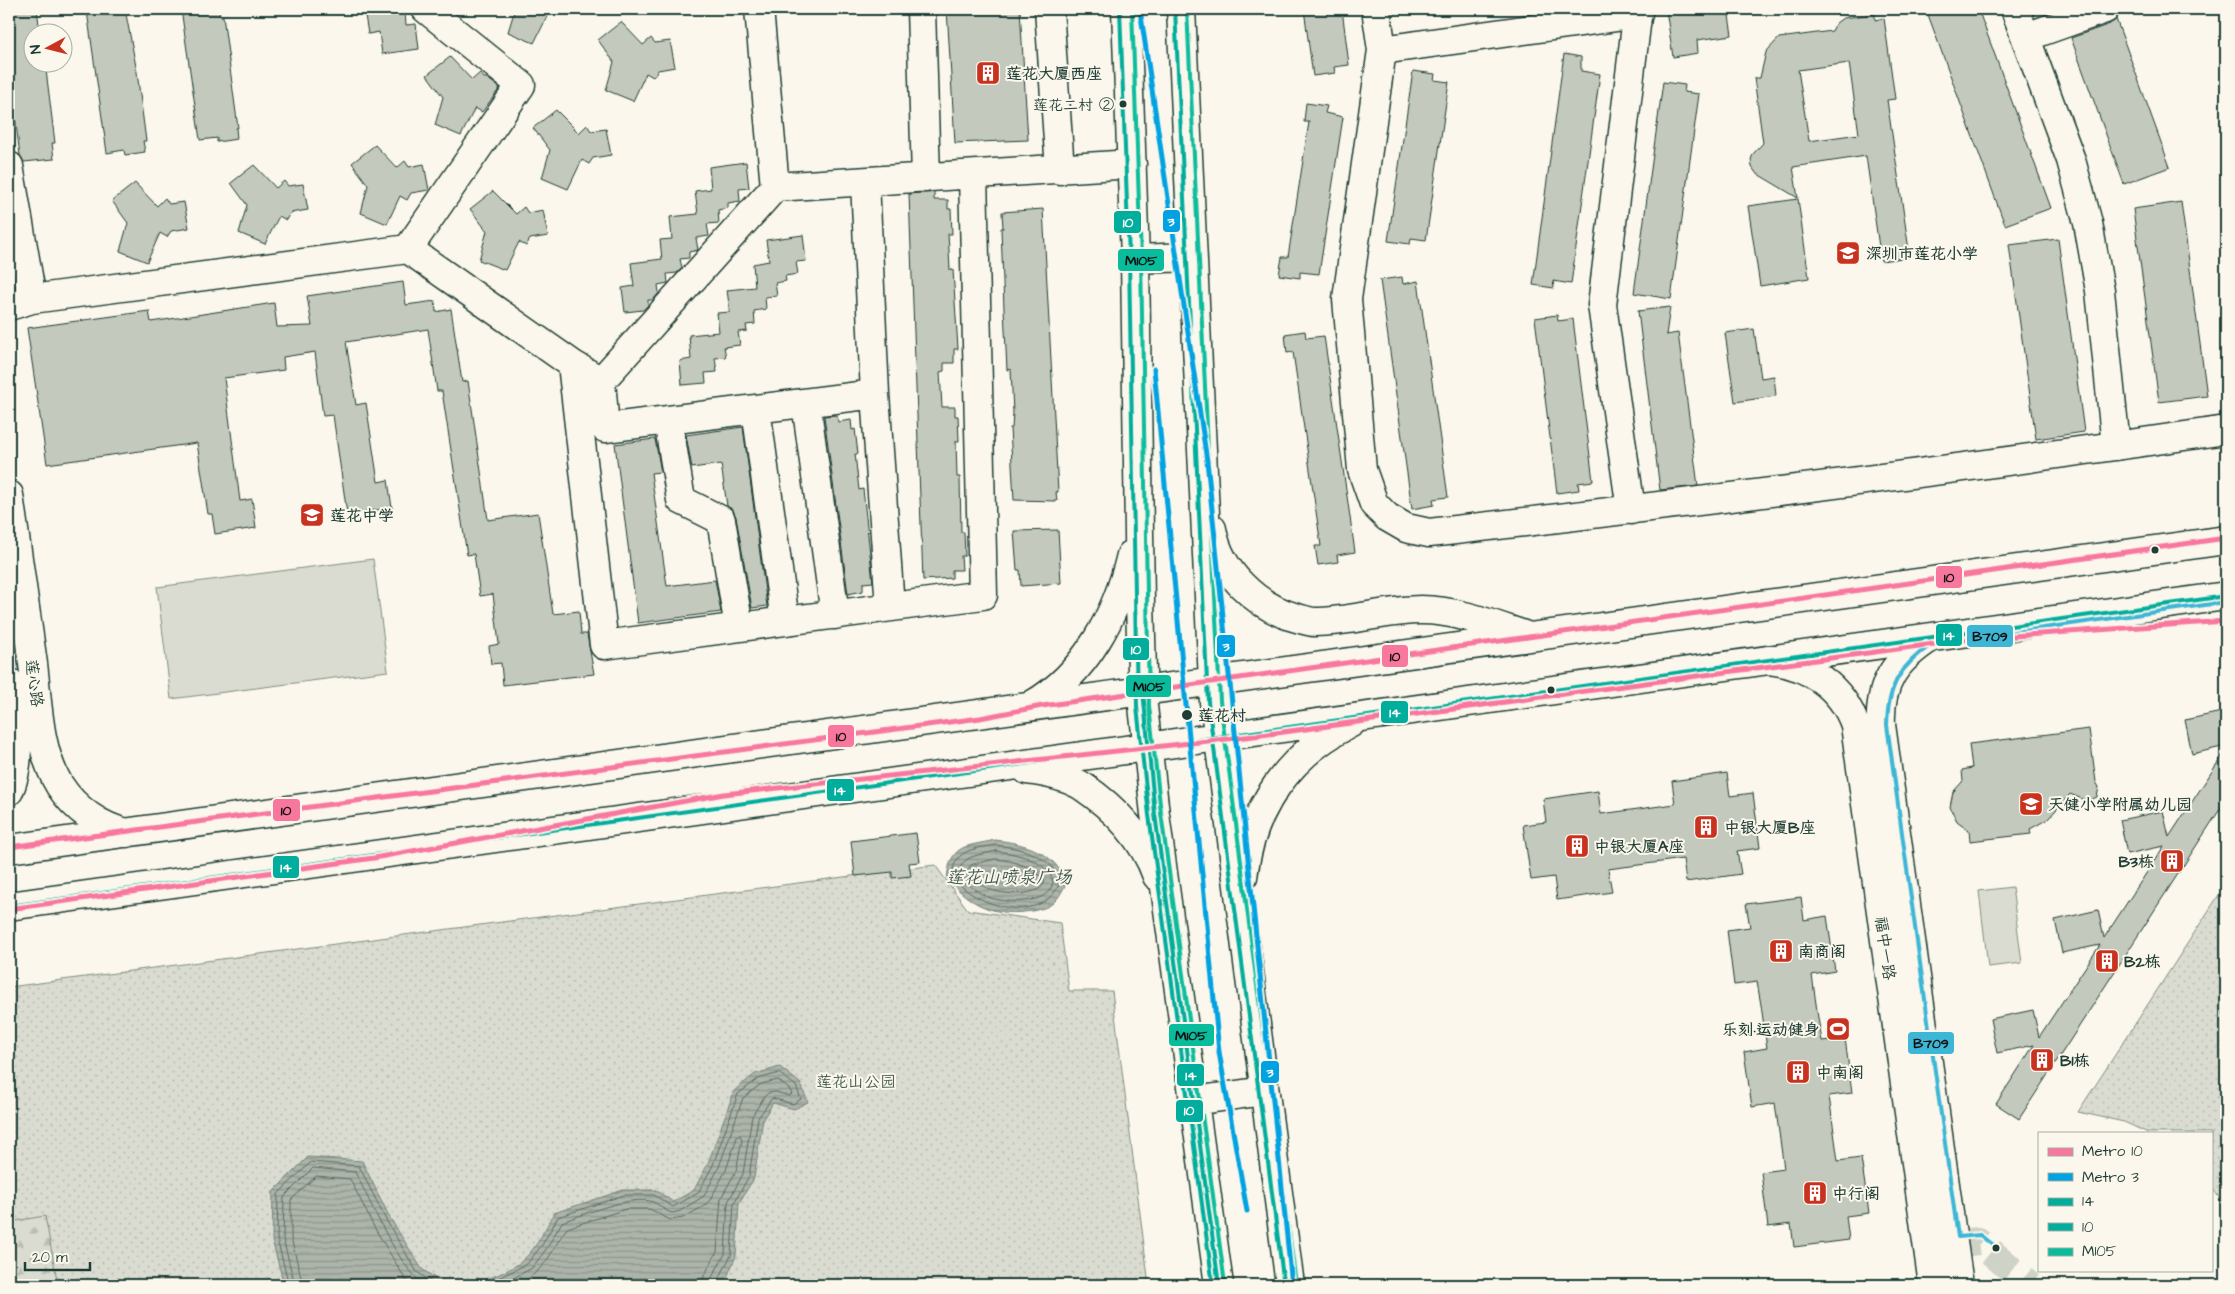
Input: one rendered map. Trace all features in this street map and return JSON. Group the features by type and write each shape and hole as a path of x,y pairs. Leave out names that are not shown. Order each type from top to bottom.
{"main road":[{"path":"408,249 521,85 426,9"},
{"path":"759,9 775,187"},
{"path":"921,9 926,178"},
{"path":"1049,9 1060,170"},
{"path":"1126,9 1135,259 1143,691 1147,747 1218,1285"},
{"path":"1181,9 1213,681 1218,737 1290,1285"},
{"path":"1376,9 1382,50 1346,299 1362,470 1374,504 1387,517 1406,528 1429,533 1631,510 2226,430"},
{"path":"2015,9 2070,160 2088,223 2100,291 2116,446"},
{"path":"2026,37 2105,9"},
{"path":"1382,50 1638,12 1602,305 1631,510"},
{"path":"875,394 605,428 601,381 775,187 1132,164"},
{"path":"9,166 20,302 408,249 572,364 601,381"},
{"path":"572,364 604,645 983,595 973,175"},
{"path":"865,182 875,394 890,607"},
{"path":"1135,259 1192,257"},
{"path":"806,403 835,614"},
{"path":"756,409 785,621"},
{"path":"668,420 681,500 720,520 739,627"},
{"path":"1202,471 1214,543 1234,578 1257,599 1280,613 1314,622 1422,610 1469,617 1531,637"},
{"path":"1028,707 1050,692 1076,668 1108,621 1122,588 1130,560 1139,492"},
{"name":"莲心路","path":"9,495 42,729 52,771 60,786 81,809 105,826 127,833"},
{"path":"9,850 2226,540"},
{"path":"9,906 2226,596"},
{"name":"福中一路","path":"1930,638 1911,650 1898,664 1887,682 1871,747 1933,1285"},
{"name":"福中一路","path":"1767,660 1802,668 1831,687 1842,700 1871,747 1959,1285"},
{"name":"莲心路","path":"9,682 16,734 11,778"},
{"path":"1242,923 1242,890 1247,855 1256,823 1266,799 1279,781 1305,755 1338,730 1363,717"},
{"path":"1006,767 1043,772 1081,785 1104,803 1132,831 1152,862 1168,908"},
{"path":"1194,1101 1264,1091"}],"green space":[{"path":"373,559 388,671 171,699 157,587"},
{"name":"莲花山公园","path":"935,865 968,910 1060,923 1069,991 1112,991 1149,1285 9,1285 9,987"},
{"path":"2226,884 2226,1208 2212,1187 2212,1132 2146,1132 2124,1122 2078,1112"},
{"path":"2012,887 2022,963 1988,967 1979,891"},
{"path":"45,1216 58,1285 9,1285 9,1222"}],"water":[{"name":"莲花山喷泉广场","path":"995,840 1017,844 1038,851 1055,864 1062,873 1066,884 1059,897 1051,905 1032,911 995,911 965,896 947,878 952,858 956,852 968,846"},
{"path":"780,1067 800,1083 808,1102 794,1109 773,1103 763,1119 754,1178 739,1203 736,1256 728,1275 720,1285 471,1285 519,1264 537,1243 554,1213 623,1190 656,1190 673,1202 694,1190 708,1163 734,1091 755,1074"},
{"path":"308,1157 362,1161 390,1218 422,1269 445,1285 284,1285 272,1240 273,1192"}],"building":[{"path":"9,9 37,9 39,22 22,22 22,72 46,72 55,143 52,143 54,159 24,162 20,155 9,71"},
{"path":"96,9 125,9 137,72 146,141 143,141 145,152 125,155 124,150 107,153 87,11"},
{"path":"181,9 219,9 220,16 223,16 238,128 236,128 237,139 217,142 217,138 200,140"},
{"path":"364,9 391,9 392,14 405,13 406,25 416,24 419,49 382,54 379,32 368,34"},
{"path":"515,9 551,9 534,43 508,32"},
{"name":"莲花大厦西座","path":"947,9 1020,9 1028,140 955,143"},
{"path":"1304,9 1342,9 1349,65 1334,67 1335,73 1313,76"},
{"path":"1666,9 1728,9 1732,35 1697,40 1698,53 1673,57"},
{"path":"1926,9 1978,9 2051,208 2005,225"},
{"path":"1875,14 1875,20 1884,18 1895,99 1887,100 1910,257 1881,261 1866,156 1793,167 1798,198 1756,173 1752,167 1751,160 1753,154 1763,143 1754,78 1760,78 1766,52 1779,38 1832,31 1836,23 1843,18","holes":["1849,63 1859,134 1809,141 1798,70"]},
{"path":"2116,19 2170,167 2124,184 2071,38 2110,24"},
{"path":"621,22 643,45 651,38 655,43 670,41 675,67 658,70 653,77 646,73 633,101 606,90 614,62 598,40"},
{"path":"1564,54 1581,57 1581,71 1600,74 1571,284 1553,281 1554,288 1533,285"},
{"path":"450,57 472,80 480,73 484,78 487,78 500,88 482,112 475,108 461,136 435,125 443,97 427,75"},
{"path":"1413,71 1435,74 1434,80 1449,82 1426,240 1411,238 1410,244 1388,241"},
{"path":"1663,82 1685,85 1684,92 1699,94 1671,299 1634,293"},
{"path":"1306,103 1327,106 1325,113 1343,117 1319,274 1300,272 1300,278 1279,275 1282,257 1288,257 1309,122 1304,122"},
{"path":"556,110 579,133 587,125 591,131 606,129 611,155 593,158 589,164 582,160 568,189 542,178 550,150 533,128"},
{"path":"375,145 397,168 405,161 409,167 424,164 429,190 411,193 407,200 400,196 387,224 361,213 368,185 352,163"},
{"path":"746,162 749,188 739,189 740,201 728,203 728,208 718,210 719,223 707,224 709,236 696,238 698,250 689,252 689,258 680,259 682,268 677,273 667,274 668,283 658,285 659,293 653,300 648,300 648,305 643,310 625,312 622,288 634,286 631,263 662,259 660,240 672,239 670,217 698,214 695,191 711,189 709,167"},
{"path":"254,165 276,188 284,181 288,186 303,184 308,210 290,213 286,220 279,216 265,244 239,233 247,205 231,183"},
{"path":"135,183 157,206 165,198 169,204 184,202 189,228 171,231 167,237 160,233 147,262 120,251 128,223 112,201"},
{"path":"493,191 516,214 524,207 528,213 543,210 548,236 530,239 526,246 519,242 505,270 479,260 487,231 470,209"},
{"path":"934,192 934,200 948,200 948,209 951,209 952,234 948,234 950,270 953,270 958,349 954,349 954,363 944,363 944,371 940,372 942,407 955,407 955,416 958,416 959,441 956,441 957,477 960,477 961,532 964,532 965,556 961,556 962,570 952,570 952,578 923,580 909,194"},
{"path":"1798,199 1809,278 1760,286 1748,206"},
{"path":"2181,202 2207,396 2159,402 2133,209"},
{"path":"1043,209 1058,492 1056,492 1057,501 1014,500 1010,428 1012,428 1013,413 1011,369 1007,370 1001,228 1003,228 1002,212"},
{"path":"803,235 806,261 796,262 798,274 785,276 786,281 775,283 777,296 765,297 766,309 754,311 755,324 746,325 747,331 738,332 740,345 724,347 726,357 715,358 717,372 705,373 706,383 682,385 680,361 691,359 689,335 719,332 717,313 730,312 727,290 755,287 753,264 769,261 766,240"},
{"path":"2058,239 2084,432 2036,439 2009,245"},
{"path":"1402,277 1403,284 1418,281 1448,497 1433,499 1434,505 1412,509 1380,280"},
{"path":"403,282 406,305 435,301 436,312 451,309 462,382 468,381 488,520 538,513 553,614 579,611 581,634 587,634 594,674 503,685 501,663 491,664 489,646 499,644 493,594 480,596 474,554 467,555 442,391 437,391 428,329 346,342 356,405 366,403 378,482 388,480 392,508 347,514 333,415 323,416 315,352 283,357 284,370 224,378 240,501 252,499 256,528 215,534 212,514 208,514 197,443 47,464 27,328 149,311 151,322 274,303 277,327 312,326 307,296"},
{"path":"1670,307 1666,335 1678,333 1698,486 1660,490 1638,311"},
{"path":"1557,315 1558,321 1573,319 1593,481 1578,483 1579,490 1557,493 1535,318"},
{"path":"1754,329 1761,378 1774,376 1776,396 1735,402 1725,333"},
{"path":"1305,331 1306,338 1324,336 1355,552 1337,555 1338,562 1318,565 1315,546 1321,546 1293,352 1287,353 1285,334"},
{"path":"837,415 838,422 851,420 852,430 855,429 858,454 855,454 859,490 863,489 873,582 863,583 863,591 848,594 824,416"},
{"path":"743,427 767,606 752,608 736,517 733,510 727,506 721,464 692,468 686,435"},
{"path":"655,439 661,472 651,473 667,586 715,580 721,612 638,623 615,444"},
{"path":"1058,530 1061,583 1021,586 1020,570 1017,570 1014,531"},
{"path":"2226,711 2226,746 2192,754 2185,720"},
{"path":"2089,729 2096,782 2099,787 2097,797 2087,801 2070,794 2048,819 2030,829 2031,834 1970,841 1969,830 1957,821 1950,807 1953,792 1963,781 1962,770 1972,768 1969,744"},
{"path":"2226,750 2226,800 2019,1119 1996,1104 2034,1045 1997,1053 1990,1019 2033,1010 2039,1037 2100,945 2062,953 2055,920 2098,910 2104,938 2164,846 2127,854 2120,820 2163,811 2169,837"},
{"path":"1727,773 1730,796 1753,793 1760,848 1737,851 1741,874 1686,882 1683,859 1608,869 1612,892 1557,900 1554,877 1531,880 1523,825 1546,822 1543,799 1598,791 1601,814 1675,804 1672,781"},
{"path":"916,833 920,862 909,863 911,876 892,878 892,872 855,876 851,841"},
{"path":"1801,897 1804,920 1827,916 1835,971 1812,975 1822,1041 1845,1038 1852,1093 1829,1096 1838,1161 1861,1158 1869,1213 1846,1216 1849,1240 1794,1247 1791,1224 1768,1227 1761,1172 1784,1169 1775,1103 1752,1107 1744,1052 1767,1048 1761,1005 1757,982 1734,985 1727,930 1750,927 1746,904"}],"tunnel":[{"path":"1953,1244 1978,1241 2030,1285"}],"metro line":[{"name":"3","path":"1140,9 1207,461 1292,1285"},
{"name":"3","path":"1154,369 1219,1052 1247,1211"},
{"name":"10","path":"9,847 980,718 1042,706 2226,538"},
{"name":"10","path":"9,909 374,858 724,794 1254,736 1971,639 2226,621"}],"transit line":[{"name":"10","path":"1120,9 1129,259 1137,707 1149,815 1213,1285"},
{"name":"M105","path":"1132,9 1141,259 1149,706 1161,813 1225,1284"},
{"name":"10","path":"1175,9 1208,702 1284,1285"},
{"name":"M105","path":"1187,9 1220,701 1296,1284"},
{"name":"14","path":"1219,1285 1155,814 1143,691 2226,540"},
{"name":"14","path":"9,906 2226,596"},
{"name":"B709","path":"1996,1248 1980,1235 1958,1237 1887,725 1893,688 1904,669 1932,644 2226,602"}],"place":[{"name":"莲花大厦西座","path":"988,73"},
{"name":"莲花二村 ②","path":"1123,104"},
{"name":"深圳市莲花小学","path":"1848,253"},
{"name":"莲花中学","path":"312,515"},
{"name":"莲花村","path":"1187,715"},
{"name":"天健小学附属幼儿园","path":"2031,804"},
{"name":"中银大厦B座","path":"1706,827"},
{"name":"中银大厦A座","path":"1577,846"},
{"name":"B3栋","path":"2172,861"},
{"name":"南商阁","path":"1781,951"},
{"name":"B2栋","path":"2107,961"},
{"name":"乐刻·运动健身","path":"1838,1029"},
{"name":"B1栋","path":"2042,1060"},
{"name":"中南阁","path":"1798,1072"},
{"name":"中行阁","path":"1815,1193"}]}
